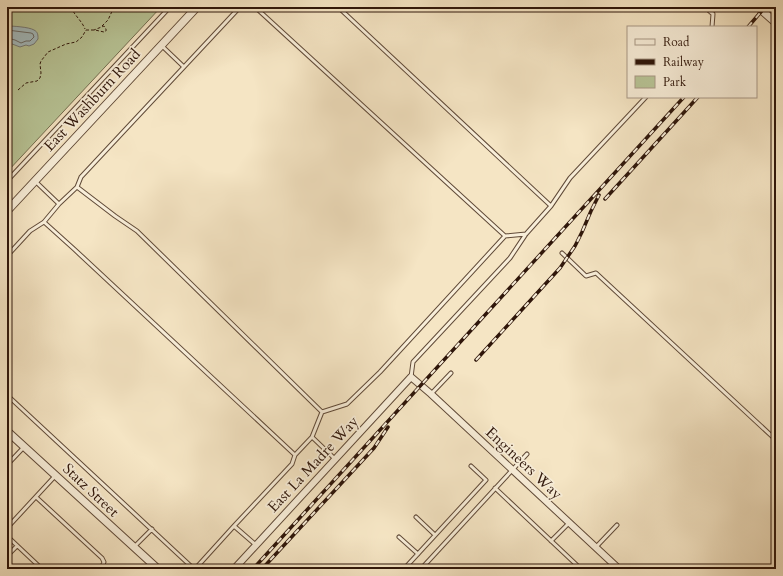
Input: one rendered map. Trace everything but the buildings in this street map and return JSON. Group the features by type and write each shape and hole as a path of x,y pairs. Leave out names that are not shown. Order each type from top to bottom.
{"street":[{"name":"East Washburn Road","path":"7,211 196,7"},
{"path":"758,7 776,23"},
{"name":"Engineers Way","path":"411,377 619,569"},
{"name":"East La Madre Way","path":"234,569 411,377"},
{"name":"Statz Street","path":"7,430 158,569"}],"lane":[{"path":"7,181 170,7"},
{"path":"7,256 30,231 44,222 59,204 77,187 81,177 240,7"},
{"path":"255,7 505,236"},
{"path":"338,7 552,206"},
{"path":"705,7 713,14 712,26"},
{"path":"161,45 184,67"},
{"path":"411,377 413,362 510,258 526,234 552,206 570,178 645,98"},
{"path":"34,181 59,204"},
{"path":"77,187 114,216 137,231 322,412"},
{"path":"44,222 295,455"},
{"path":"322,412 347,404 380,372 505,236 526,234"},
{"path":"562,253 586,276 596,273 776,440"},
{"path":"431,394 451,373"},
{"path":"7,394 195,569 292,464 295,455 312,437 322,412"},
{"path":"312,437 335,459"},
{"path":"7,465 24,446"},
{"path":"421,569 527,454"},
{"path":"404,569 486,480 471,466"},
{"path":"7,528 56,475"},
{"path":"495,488 581,569"},
{"path":"36,497 102,558 104,562 101,569"},
{"path":"416,517 436,535"},
{"path":"552,541 569,523"},
{"path":"596,547 617,525"},
{"path":"234,526 256,545"},
{"path":"134,547 152,529"},
{"path":"7,536 42,569"},
{"path":"399,537 418,554"},
{"path":"7,556 17,546"}],"path":[{"path":"71,7 74,14 86,30"},
{"path":"94,30 102,27 108,20 114,7"},
{"path":"86,30 101,32 106,31 105,27 102,27"},
{"path":"18,90 26,83 37,81 40,78 40,64 48,52 66,44 76,42 82,37 86,30"}],"green space":[{"path":"7,7 161,7 7,172"}],"water":[{"path":"7,26 32,29 37,33 38,39 34,44 20,47 7,42"}],"railway":[{"path":"749,26 765,7"},
{"path":"253,569 683,98"},
{"path":"605,199 697,98"},
{"path":"476,360 560,268 575,246 599,195"},
{"path":"262,569 374,448 388,427"}]}
